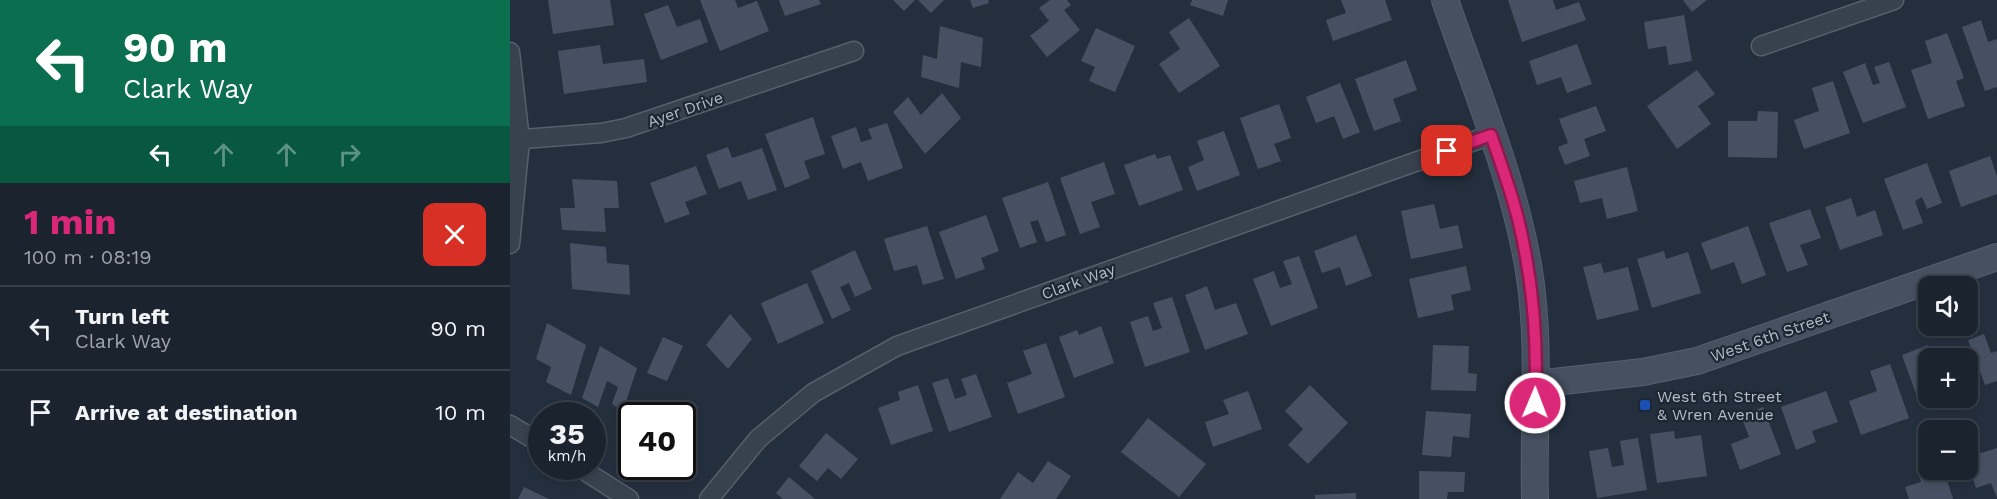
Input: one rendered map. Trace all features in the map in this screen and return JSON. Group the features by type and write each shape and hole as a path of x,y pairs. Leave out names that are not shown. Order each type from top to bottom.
{"street":[{"path":"1444,0 1519,222 1529,271 1535,327 1534,499"},
{"path":"1761,46 1894,0"},
{"name":"Ayer Drive","path":"515,140 601,133 626,128 854,51"},
{"path":"510,52 515,140 510,244"},
{"name":"Clark Way","path":"709,499 758,439 813,393 897,346 1491,135"},
{"name":"West 6th Street","path":"1536,384 1643,372 1697,361 1997,257"},
{"path":"510,425 528,436"},
{"path":"599,480 629,499"}],"building":[{"path":"548,0 610,0 614,25 553,34"},
{"path":"700,0 735,0 738,8 757,1 769,31 720,51"},
{"path":"779,0 819,0 821,4 785,16"},
{"path":"893,0 915,0 904,11"},
{"path":"918,0 944,0 931,13"},
{"path":"970,0 988,0 989,3 973,8"},
{"path":"1050,0 1067,0 1071,5 1064,10 1080,30 1047,57 1030,36 1049,21 1039,8"},
{"path":"1192,0 1228,0 1223,16 1190,5"},
{"path":"1341,0 1385,0 1392,20 1333,41 1326,20 1346,13"},
{"path":"1508,0 1553,0 1556,10 1579,2 1586,20 1522,42"},
{"path":"1683,0 1707,0 1692,12"},
{"path":"668,5 677,27 700,19 708,42 661,60 644,14"},
{"path":"1684,15 1692,61 1669,65 1666,46 1648,49 1644,22"},
{"path":"1189,18 1220,66 1179,93 1159,64 1180,49 1169,32"},
{"path":"1981,20 1988,42 1997,39 1997,87 1985,91 1962,27"},
{"path":"940,26 983,38 981,67 961,62 959,88 921,77 923,55 937,59"},
{"path":"1096,28 1135,46 1115,92 1089,81 1095,67 1081,61"},
{"path":"1947,33 1964,78 1956,81 1965,106 1928,119 1911,70 1932,63 1925,41"},
{"path":"1577,44 1592,84 1567,93 1561,77 1537,85 1529,61"},
{"path":"600,45 603,64 644,59 647,82 564,94 558,51"},
{"path":"1406,60 1417,90 1393,99 1401,121 1374,131 1355,79"},
{"path":"1889,62 1906,107 1863,123 1843,72 1865,63 1873,85 1880,83 1874,67"},
{"path":"1697,70 1715,94 1698,106 1711,124 1677,149 1647,106"},
{"path":"1833,81 1850,133 1804,149 1794,120 1819,111 1812,88"},
{"path":"1340,83 1360,132 1343,139 1334,116 1316,123 1306,97"},
{"path":"942,93 961,118 925,154 893,112 908,97 921,115"},
{"path":"1279,104 1291,138 1274,144 1281,161 1258,169 1240,118"},
{"path":"1596,106 1606,131 1584,139 1590,156 1565,165 1558,147 1568,143 1559,119"},
{"path":"1758,111 1778,112 1777,158 1728,157 1728,121 1757,121"},
{"path":"813,117 825,154 804,161 810,178 785,188 765,134"},
{"path":"887,123 903,168 868,181 861,162 843,169 831,136 856,127 861,142 872,139 868,129"},
{"path":"1224,131 1240,175 1197,191 1188,167 1204,160 1197,141"},
{"path":"728,147 732,158 762,148 777,190 748,200 741,181 719,189 706,155"},
{"path":"1155,154 1157,159 1170,155 1183,190 1139,206 1124,165"},
{"path":"1990,156 1997,176 1997,194 1961,207 1949,171"},
{"path":"1104,162 1115,194 1091,202 1100,227 1080,234 1060,178"},
{"path":"1927,163 1942,203 1927,209 1922,197 1915,201 1923,223 1903,230 1884,179"},
{"path":"696,166 707,194 685,202 690,214 665,223 650,183"},
{"path":"1627,167 1638,211 1607,219 1602,198 1580,203 1574,181"},
{"path":"572,179 617,181 619,208 604,208 606,232 562,230 560,208 575,208"},
{"path":"1048,182 1066,235 1046,242 1038,220 1030,222 1037,242 1020,248 1002,198"},
{"path":"1851,198 1857,217 1875,210 1883,235 1840,250 1825,207"},
{"path":"1434,204 1440,229 1458,225 1463,248 1411,259 1401,211"},
{"path":"1810,209 1821,238 1800,245 1808,265 1787,272 1769,223"},
{"path":"986,215 999,251 981,258 985,269 956,279 939,232"},
{"path":"927,226 944,279 923,285 917,265 894,271 884,239"},
{"path":"1748,226 1766,275 1742,284 1734,262 1711,270 1701,243"},
{"path":"1356,235 1372,276 1346,286 1340,267 1322,273 1314,251"},
{"path":"570,243 606,247 607,263 629,265 630,295 572,289"},
{"path":"855,250 872,289 855,297 849,283 840,287 851,310 832,319 811,271"},
{"path":"1664,251 1666,259 1688,252 1701,293 1652,308 1637,259"},
{"path":"1299,256 1318,308 1271,326 1253,279 1274,271 1280,288 1292,284 1283,261"},
{"path":"1601,263 1604,273 1628,267 1639,310 1597,320 1583,267"},
{"path":"1466,266 1471,290 1451,295 1454,310 1418,318 1409,279"},
{"path":"807,283 824,323 778,344 761,303"},
{"path":"1207,286 1215,310 1236,303 1248,334 1205,350 1185,295"},
{"path":"1172,297 1190,352 1145,367 1130,322 1148,316 1153,331 1162,328 1153,303"},
{"path":"730,314 752,339 728,369 706,345"},
{"path":"547,323 586,345 571,395 546,382 551,367 536,359"},
{"path":"1101,326 1114,363 1074,378 1059,337 1077,330 1079,335"},
{"path":"1984,334 1991,353 1997,351 1997,381 1985,385 1978,366 1978,348 1971,348 1968,340"},
{"path":"663,337 683,346 667,381 647,373"},
{"path":"1046,343 1065,397 1018,414 1007,383 1032,374 1023,351"},
{"path":"1433,345 1469,346 1468,373 1477,374 1476,391 1431,390"},
{"path":"600,346 637,368 626,402 618,402 618,408 612,404 618,387 607,381 600,402 589,402 582,398"},
{"path":"1918,349 1918,399 1902,355"},
{"path":"1890,364 1909,418 1861,435 1849,401 1877,391 1870,371"},
{"path":"976,374 992,417 949,432 932,383 948,378 955,399 967,395 961,379"},
{"path":"918,385 933,431 891,445 878,408 900,400 898,392"},
{"path":"1310,385 1348,423 1308,464 1288,445 1303,429 1285,411"},
{"path":"1248,391 1262,429 1213,447 1205,422 1229,414 1223,400"},
{"path":"1826,391 1838,422 1812,431 1816,442 1796,450 1781,407"},
{"path":"1763,407 1781,454 1740,470 1731,444 1749,437 1741,416"},
{"path":"1426,411 1471,414 1469,438 1453,436 1451,457 1422,455"},
{"path":"1148,418 1206,464 1179,497 1121,452"},
{"path":"1674,431 1675,439 1701,435 1707,476 1657,483 1650,434"},
{"path":"826,433 858,459 841,479 828,468 817,481 799,466"},
{"path":"1638,438 1647,490 1597,498 1589,451 1608,448 1612,467 1624,465 1620,441"},
{"path":"1997,448 1997,498 1991,483 1976,488 1973,480 1978,480 1978,454"},
{"path":"1048,461 1071,476 1056,499 1000,499 1018,472 1033,483"},
{"path":"1419,471 1465,472 1464,492 1448,492 1447,499 1419,499"},
{"path":"789,477 815,499 783,499 776,493"},
{"path":"1920,480 1947,480 1953,499 1909,499 1905,487 1921,482"},
{"path":"524,487 549,499 518,499"},
{"path":"1356,493 1356,499 1315,499 1315,495"}],"place":[{"name":"West 6th Street & Wren Avenue","path":"1645,405"}],"route":[{"path":"1447,151 1491,135 1519,222 1529,271 1535,327 1535,403"}]}
